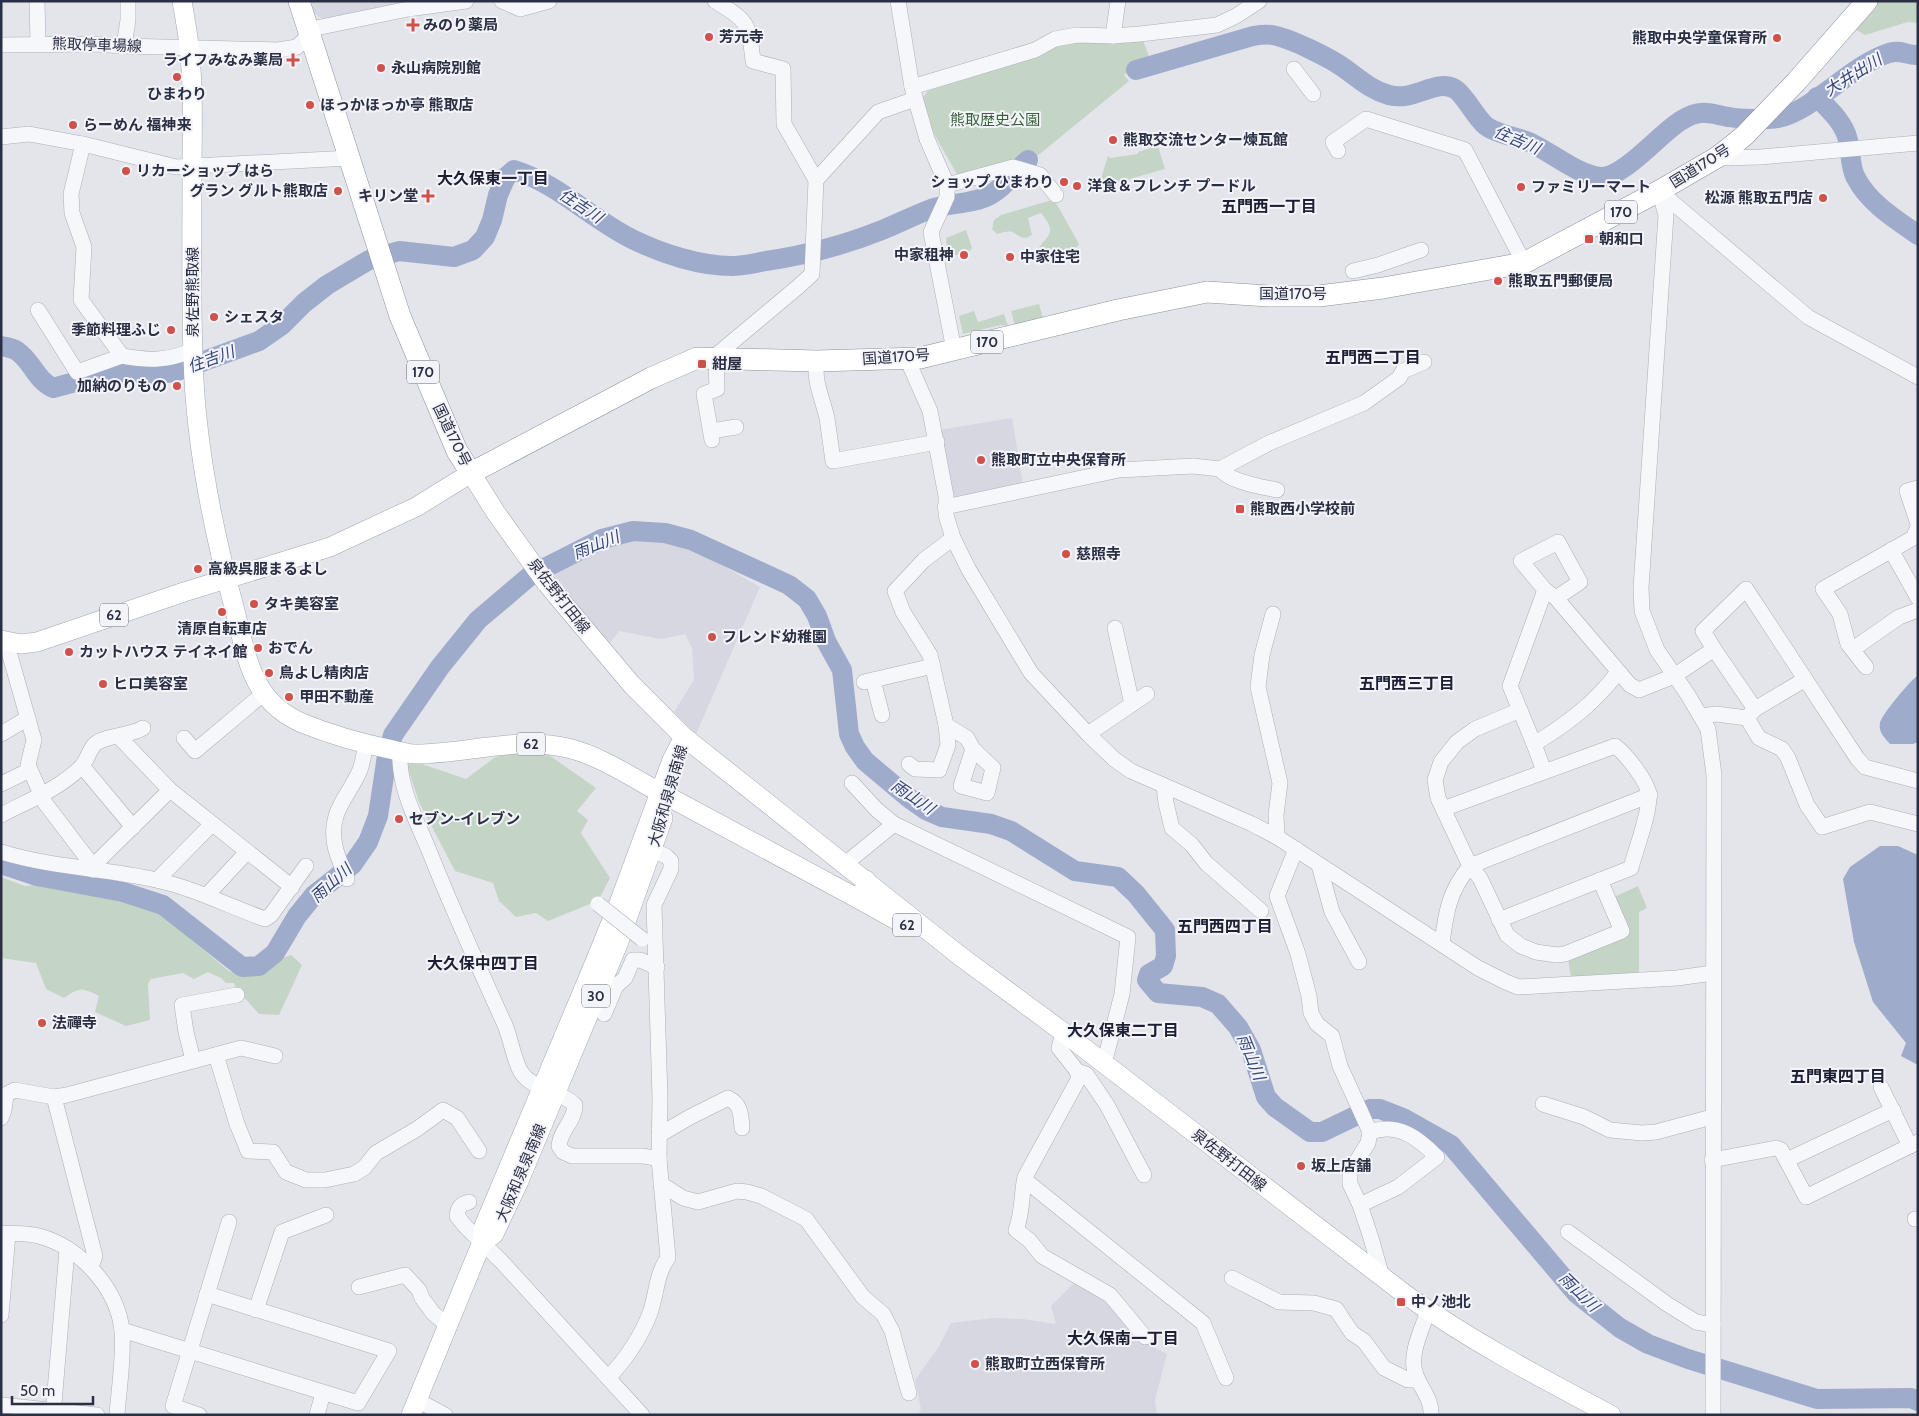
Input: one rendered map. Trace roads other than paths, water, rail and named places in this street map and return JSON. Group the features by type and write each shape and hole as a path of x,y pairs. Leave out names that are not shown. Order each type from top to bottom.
{"highway":[{"name":"国道170号","path":"299,1 308,36 350,158 400,316 457,451 471,473 697,358 817,361 907,359 954,350 1125,308 1207,292 1268,296 1319,296 1352,275 1393,287 1524,263 1659,191 1716,158 1745,135 1796,82 1867,1"}],"main road":[{"name":"泉佐野熊取線","path":"182,1 190,48 194,124 192,166 193,360 196,414 227,580"},
{"name":"泉佐野打田線","path":"471,473 496,513 548,584 632,685 684,737 960,956 1063,1032 1428,1311 1511,1362 1611,1415"},
{"name":"62","path":"5,641 21,644 37,642 184,592 227,580 239,574 342,543 416,507 471,473"},
{"name":"62","path":"227,580 253,676 263,694 281,712 302,723 385,748 412,754 443,753 513,744 545,744 569,748 588,755 664,795 853,896 960,956"},
{"name":"大阪和泉泉南線","path":"414,1408 482,1242 494,1234 500,1222 619,903 664,795 684,737"},
{"name":"大阪和泉泉南線","path":"549,1090 618,944 652,850 664,795"},
{"path":"853,896 861,894 866,889 866,880"}],"street":[{"path":"37,1 38,43"},
{"path":"124,46 128,20 128,1"},
{"name":"熊取停車場線","path":"1,45 38,43 278,50 297,48 316,28 408,9 466,1"},
{"path":"502,1 520,9 548,1"},
{"path":"715,1 745,22 750,33 753,60 783,69 784,124 816,180 812,274 714,358 717,389 704,394 712,436 736,427"},
{"path":"898,1 913,93 927,139 947,191 931,232 954,350"},
{"path":"1113,36 1118,1"},
{"path":"816,180 878,112 913,93 1035,50 1054,39 1077,35 1113,36 1217,25 1236,16 1259,1"},
{"path":"1294,69 1312,94"},
{"path":"1338,151 1333,142 1366,119 1465,150 1524,263"},
{"path":"1,137 29,134 83,144 176,167 350,158"},
{"path":"1716,158 1761,157 1918,142"},
{"path":"83,144 72,194 72,213 84,247 81,300 122,356"},
{"path":"947,191 1019,168 1040,175 1056,195"},
{"path":"1659,191 1808,317 1918,377"},
{"path":"1659,191 1666,215 1641,588 1642,611 1657,650 1708,729 1714,775 1713,1415"},
{"path":"1352,275 1421,250"},
{"path":"38,310 77,372 122,356 146,361 178,356 193,360"},
{"path":"907,359 930,411 946,496 946,515 953,538 969,570 1031,673 1114,759 1132,771 1277,837 1478,968 1506,982 1518,986 1677,978 1713,974"},
{"path":"817,361 816,368 820,393 833,461 936,442"},
{"path":"945,507 1119,470 1193,466 1220,469 1269,443 1364,403 1399,378 1403,371 1424,362"},
{"path":"1220,469 1224,474 1232,477 1278,490"},
{"path":"1866,667 1848,644 1840,614 1823,590 1913,538 1918,525 1907,491 1918,488"},
{"path":"909,764 915,769 939,770 948,744 946,725 930,655 902,612 895,591 924,560 953,538"},
{"path":"1891,550 1918,598"},
{"path":"1918,781 1865,767 1856,758 1746,590 1703,631 1751,714 1759,738 1782,749 1788,758 1807,804 1822,827 1870,812 1918,824"},
{"path":"1544,771 1510,686 1550,594 1630,685 1639,690 1674,676 1714,649"},
{"path":"1853,650 1899,617 1918,610"},
{"path":"1272,614 1262,654 1258,687 1280,783 1276,815 1277,837"},
{"path":"1115,628 1132,704"},
{"path":"5,641 34,740 28,765 45,803 93,868"},
{"path":"882,715 869,681 932,666"},
{"path":"1534,744 1580,714 1603,693 1618,672"},
{"path":"1701,716 1751,714 1804,680"},
{"path":"184,738 195,751 263,694"},
{"path":"1088,734 1148,694"},
{"path":"1520,710 1475,729 1457,742 1441,762 1435,780 1438,798 1443,809 1470,866 1480,878 1499,920 1507,934 1521,946 1536,952 1558,955 1622,931 1600,880"},
{"path":"1,734 28,718"},
{"path":"946,725 967,738 973,749"},
{"path":"1,815 62,782 82,766 96,744 143,728"},
{"path":"118,736 170,790 292,887"},
{"path":"1443,809 1615,746 1623,751 1644,782 1650,795 1631,868 1499,920"},
{"path":"344,872 335,846 334,824 337,809 351,789 361,769 385,748 402,778 411,807 445,891 508,1031 521,1071 528,1080 568,1098 575,1105 575,1114 559,1138 559,1146 563,1152 572,1156 643,1156 659,1159"},
{"path":"82,766 133,827"},
{"path":"1,784 30,770"},
{"path":"852,782 877,810 894,824 1128,937 1122,994 1104,1064"},
{"path":"1164,786 1172,828 1192,845 1206,863 1261,911"},
{"path":"93,868 170,790"},
{"path":"1442,943 1445,916 1450,897 1460,877 1470,866 1650,795"},
{"path":"157,880 212,824"},
{"path":"845,864 894,824"},
{"path":"1296,849 1277,896 1298,954 1309,996 1311,1013 1317,1024 1332,1036 1340,1066 1367,1126 1368,1143 1350,1172 1350,1184 1360,1205 1382,1277"},
{"path":"608,1378 625,1360 650,1313 660,1268 668,1258 659,1159 660,1098 657,967 649,940 654,905 671,869 671,861 666,856 652,850"},
{"path":"1,852 30,861 93,868 157,880 207,895 264,919 271,915 306,866"},
{"path":"207,895 247,852"},
{"path":"1319,865 1332,912 1359,962"},
{"path":"598,904 649,940"},
{"path":"604,1014 616,986 625,978 633,960 640,960 657,967"},
{"path":"193,1060 182,1005 237,994"},
{"path":"1063,1032 1059,1048 1078,1071 1086,1074 1107,1105 1144,1175"},
{"path":"1,1118 4,1110 4,1096 15,1090 54,1097 67,1095 241,1048 275,1056"},
{"path":"216,1054 237,1124 248,1151 273,1152 286,1172 306,1180 325,1180 354,1174 364,1168 376,1153 417,1129 442,1110 457,1118 479,1151"},
{"path":"1078,1071 1079,1078 1024,1180 1021,1217 1016,1230 1029,1240 1042,1256 1110,1295 1145,1337"},
{"path":"1712,1160 1776,1148 1782,1150 1806,1197 1914,1144 1892,1110 1881,1086"},
{"path":"54,1097 95,1256 91,1268"},
{"path":"659,1135 728,1098 737,1104 740,1110 742,1128"},
{"path":"1543,1104 1584,1117 1610,1130 1642,1133 1656,1132 1712,1116"},
{"path":"1787,1160 1892,1110"},
{"path":"1360,1205 1398,1187 1437,1157 1419,1140 1399,1130 1367,1126"},
{"path":"1024,1180 1202,1323 1226,1378"},
{"path":"661,1184 683,1198 698,1202 737,1191 747,1192 761,1196 806,1219 863,1297 882,1314 892,1331 909,1393"},
{"path":"469,1202 463,1203 458,1208 457,1216 464,1226 482,1242 642,1415"},
{"path":"256,1310 282,1232 326,1215"},
{"path":"198,1415 173,1406 229,1222"},
{"path":"1568,1232 1667,1304 1696,1322 1713,1325"},
{"path":"1,1315 5,1234 37,1235 54,1241 91,1268 116,1302 122,1330 117,1415"},
{"path":"53,1413 67,1250"},
{"path":"359,1287 404,1275 419,1290 433,1314 448,1326"},
{"path":"1232,1278 1279,1302 1314,1303 1336,1309 1352,1333 1364,1341 1384,1368 1408,1380 1418,1380"},
{"path":"122,1330 358,1403 389,1351 207,1294"},
{"path":"1428,1311 1413,1365 1431,1406 1431,1415"},
{"path":"317,1415 323,1393"},
{"path":"1,1405 53,1413 97,1415"},
{"path":"414,1408 445,1415"}],"water":[{"path":"1918,675 1918,742 1913,744 1890,744 1881,732 1880,723 1897,698"},
{"path":"1880,846 1898,846 1918,855 1918,1065 1901,1056 1906,1043 1873,1002 1854,942 1843,879 1850,867"}],"waterway":[{"name":"住吉川","path":"1136,70 1253,36 1272,35 1289,40 1320,54 1371,87 1389,95 1407,95 1440,86 1455,89 1490,129 1529,142 1582,172 1600,177 1609,176 1631,163 1674,126 1689,116 1706,113 1740,118 1778,118 1805,107 1875,59 1893,52 1918,55"},
{"path":"1817,97 1836,117 1846,134 1853,170 1861,187 1883,210 1918,235"},
{"name":"住吉川","path":"1,346 14,349 22,355 42,380 53,388 108,373 158,374 174,372 259,341 282,325 304,303 327,285 369,260 399,251 454,257 473,250 485,237 492,220 498,195 506,177 514,170 546,184 604,223 645,245 669,254 707,264 732,266 811,253 882,230 931,209 984,198 1002,187 1028,160"},
{"name":"雨山川","path":"1,864 37,876 123,892 163,905 242,967 259,966 275,953 297,916 314,895 352,865 368,842 378,816 387,756 393,735 440,667 478,620 531,575 602,539 633,531 665,533 691,540 789,585 807,599 817,616 826,641 842,670 849,734 855,747 865,761 909,798 926,810 942,817 991,824 1011,831 1075,871 1118,877 1136,894 1165,930 1166,956 1163,966 1149,974 1147,980 1158,993 1202,997 1218,1004 1238,1027 1251,1050 1266,1097 1275,1107 1310,1132 1322,1132 1370,1109 1380,1109 1403,1118 1451,1145 1577,1294 1620,1328 1648,1344 1688,1359 1817,1399 1911,1398 1918,1401"}],"place":[{"name":"みのり薬局","path":"413,25"},
{"name":"芳元寺","path":"709,37"},
{"name":"熊取中央学童保育所","path":"1777,38"},
{"name":"ライフみなみ薬局","path":"293,60"},
{"name":"永山病院別館","path":"381,68"},
{"name":"ひまわり","path":"177,77"},
{"name":"ほっかほっか亭 熊取店","path":"310,105"},
{"name":"らーめん 福神来","path":"73,125"},
{"name":"熊取交流センター煉瓦館","path":"1113,140"},
{"name":"リカーショップ はら","path":"126,171"},
{"name":"ショップ ひまわり","path":"1064,182"},
{"name":"洋食＆フレンチ プードル","path":"1077,186"},
{"name":"ファミリーマート","path":"1521,187"},
{"name":"グラン グルト熊取店","path":"338,191"},
{"name":"キリン堂","path":"428,196"},
{"name":"松源 熊取五門店","path":"1823,198"},
{"name":"朝和口","path":"1589,239"},
{"name":"中家租神","path":"964,255"},
{"name":"中家住宅","path":"1010,257"},
{"name":"熊取五門郵便局","path":"1498,281"},
{"name":"シェスタ","path":"214,317"},
{"name":"季節料理ふじ","path":"171,330"},
{"name":"紺屋","path":"702,364"},
{"name":"加納のりもの","path":"177,386"},
{"name":"熊取町立中央保育所","path":"981,460"},
{"name":"熊取西小学校前","path":"1240,509"},
{"name":"慈照寺","path":"1066,554"},
{"name":"高級呉服まるよし","path":"198,569"},
{"name":"タキ美容室","path":"254,604"},
{"name":"清原自転車店","path":"222,612"},
{"name":"フレンド幼稚園","path":"712,637"},
{"name":"おでん","path":"258,648"},
{"name":"カットハウス テイネイ館","path":"69,652"},
{"name":"鳥よし精肉店","path":"269,673"},
{"name":"ヒロ美容室","path":"103,684"},
{"name":"甲田不動産","path":"289,697"},
{"name":"セブン-イレブン","path":"399,819"},
{"name":"法禪寺","path":"42,1023"},
{"name":"坂上店舗","path":"1301,1166"},
{"name":"中ノ池北","path":"1401,1302"},
{"name":"熊取町立西保育所","path":"975,1364"}],"district":[{"name":"大久保東一丁目","path":"493,178"},
{"name":"五門西一丁目","path":"1269,206"},
{"name":"五門西二丁目","path":"1373,357"},
{"name":"五門西三丁目","path":"1407,683"},
{"name":"五門西四丁目","path":"1225,926"},
{"name":"大久保中四丁目","path":"483,963"},
{"name":"大久保東二丁目","path":"1123,1030"},
{"name":"五門東四丁目","path":"1838,1076"},
{"name":"大久保南一丁目","path":"1123,1338"}],"water label":[{"name":"大井出川","path":"1853,75"}],"park label":[{"name":"熊取歴史公園","path":"995,120"}]}
